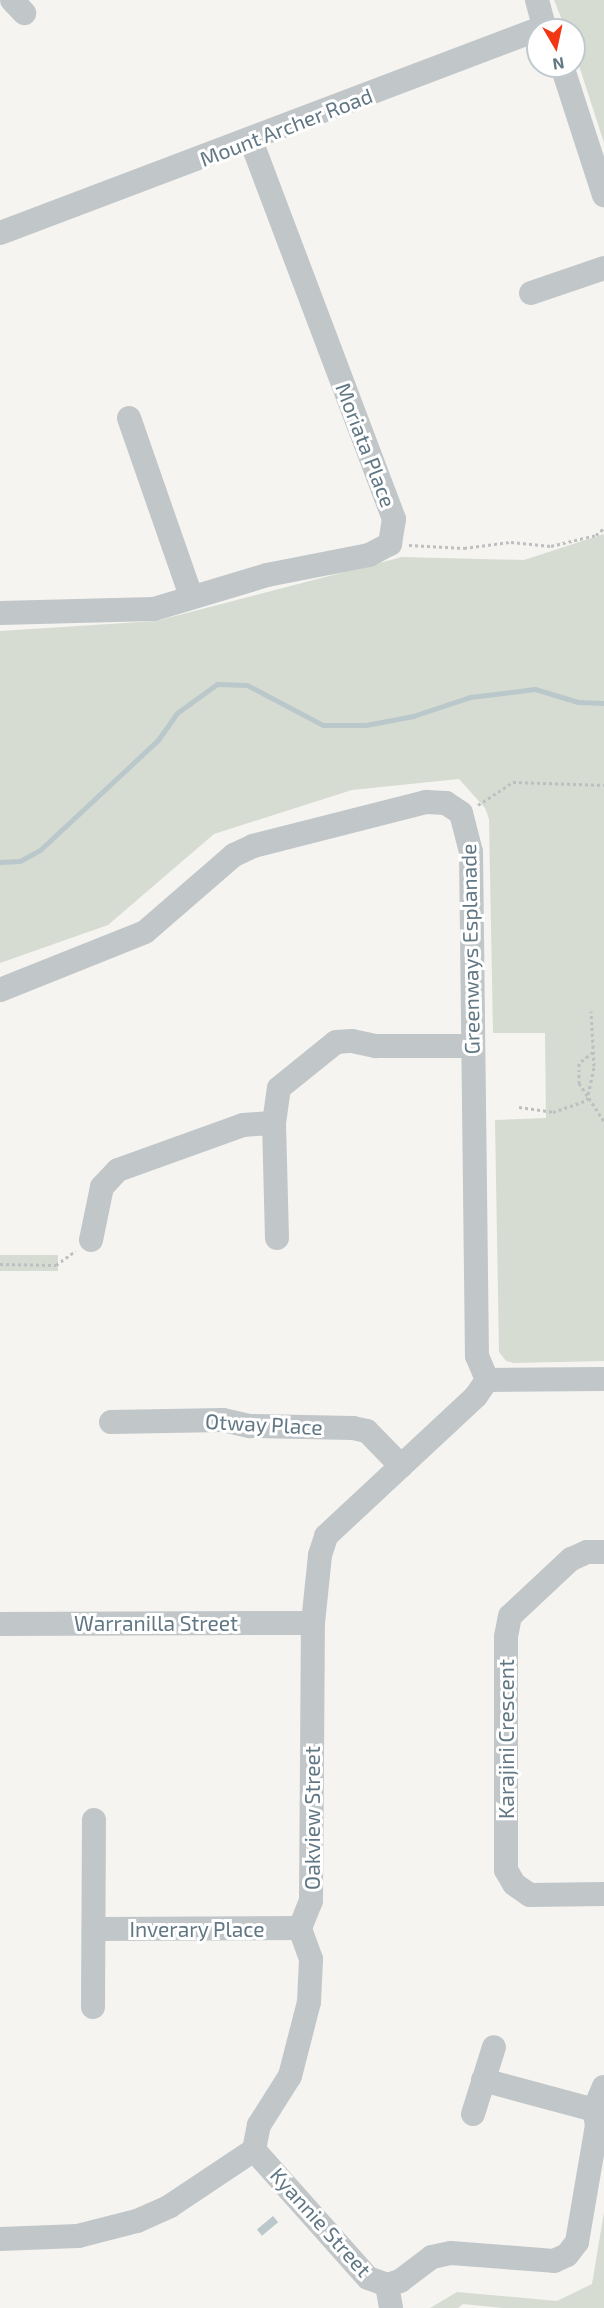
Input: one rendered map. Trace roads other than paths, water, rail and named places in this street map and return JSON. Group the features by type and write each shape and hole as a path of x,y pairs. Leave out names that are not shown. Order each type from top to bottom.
{"street":[{"name":"Mount Archer Road","path":"537,0 541,18"},
{"path":"0,5 14,4"},
{"name":"Mount Archer Road","path":"0,233 251,141 526,36"},
{"path":"566,78 604,195"},
{"name":"Moriata Place","path":"191,596 267,575 369,555 390,544 394,519 251,141"},
{"path":"531,293 604,268"},
{"path":"0,613 154,609 191,596 129,418"},
{"name":"Greenways Esplanade","path":"0,990 145,932 234,855 253,846 426,802 446,803 461,813 471,852 477,1356 487,1380"},
{"path":"277,1238 274,1123 279,1088 336,1042 352,1041 376,1047 472,1046"},
{"path":"91,1240 102,1187 118,1170 243,1125 274,1123"},
{"path":"487,1380 604,1379"},
{"name":"Oakview Street","path":"300,1928 311,1901 313,1623 320,1555 326,1536 476,1396 487,1380"},
{"name":"Otway Place","path":"111,1422 223,1420 250,1426 353,1428 367,1431 401,1466"},
{"name":"Karajini Crescent","path":"604,1552 587,1552 572,1559 510,1616 506,1695 506,1870 514,1884 530,1894 604,1894"},
{"name":"Warranilla Street","path":"0,1624 313,1623"},
{"path":"93,2007 94,1820"},
{"path":"0,2239 78,2236 137,2221 170,2206 254,2150 259,2126 290,2076 303,2038 311,1959 300,1928"},
{"name":"Inverary Place","path":"94,1929 300,1928"},
{"path":"472,2114 494,2047"},
{"path":"483,2080 594,2110"},
{"name":"Kyannie Street","path":"254,2150 368,2278 389,2296 400,2281 432,2257 451,2253 554,2261 567,2255 577,2242 597,2125 594,2110 604,2087"}],"waterway":[{"path":"0,862 20,861 40,850 158,740 177,713 217,684 247,685 323,725 366,725 413,716 470,697 535,689 578,702 604,703"}]}
